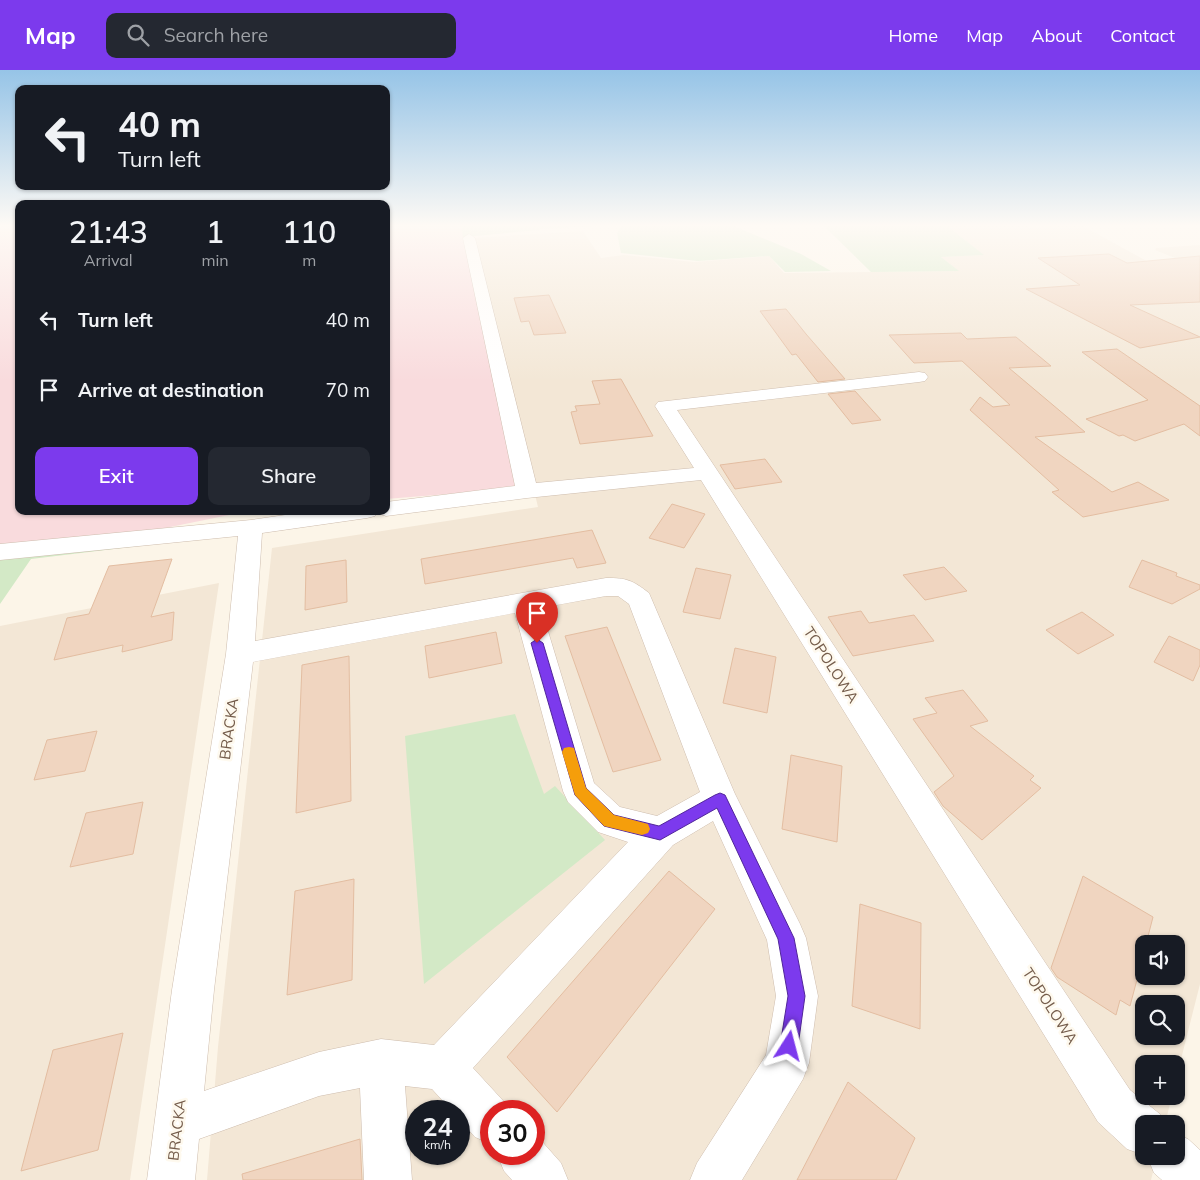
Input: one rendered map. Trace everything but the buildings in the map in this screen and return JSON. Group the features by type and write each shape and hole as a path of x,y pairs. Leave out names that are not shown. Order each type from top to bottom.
{"street":[{"path":"478,277 527,491"},
{"name":"TOPOLOWA","path":"919,377 665,406 1114,1106 1135,1124"},
{"path":"390,508 527,491 707,473"},
{"path":"0,552 251,527 338,515"},
{"name":"BRACKA","path":"172,1180 193,990 240,654 251,527"},
{"path":"240,654 606,587 624,587 640,599 720,799 786,938 797,996 787,1063 714,1180"},
{"path":"525,601 580,791 610,821 660,833"},
{"path":"443,1068 660,833 720,799"},
{"path":"381,1061 388,1180"},
{"path":"178,1123 319,1074 381,1061 443,1068 480,1109"},
{"path":"531,1165 544,1180"},
{"path":"1181,1165 1197,1180"}],"shaded area":[{"path":"0,277 15,277 15,515 229,515 116,538 0,545"},
{"path":"390,277 473,277 518,481 511,489 390,499"},
{"path":"482,277 1200,277 1200,984 1185,1043 1185,995 1135,995 1135,1045 1185,1045 1182,1055 1135,1055 1135,1105 1170,1105 1167,1115 1135,1115 1135,1165 1155,1165 1151,1180 207,1180 218,1047 272,548 538,507"},
{"path":"219,583 130,1180 0,1180 0,626"}],"green space":[{"path":"99,538 147,545 31,559 0,604 0,545"},
{"path":"515,714 544,794 555,786 605,840 424,984 405,736"}],"slow traffic":[{"path":"569,752 580,791 610,821 642,829"}],"route":[{"path":"537,643 580,791 610,821 660,833 720,799 786,938 797,996 789,1046"}]}
